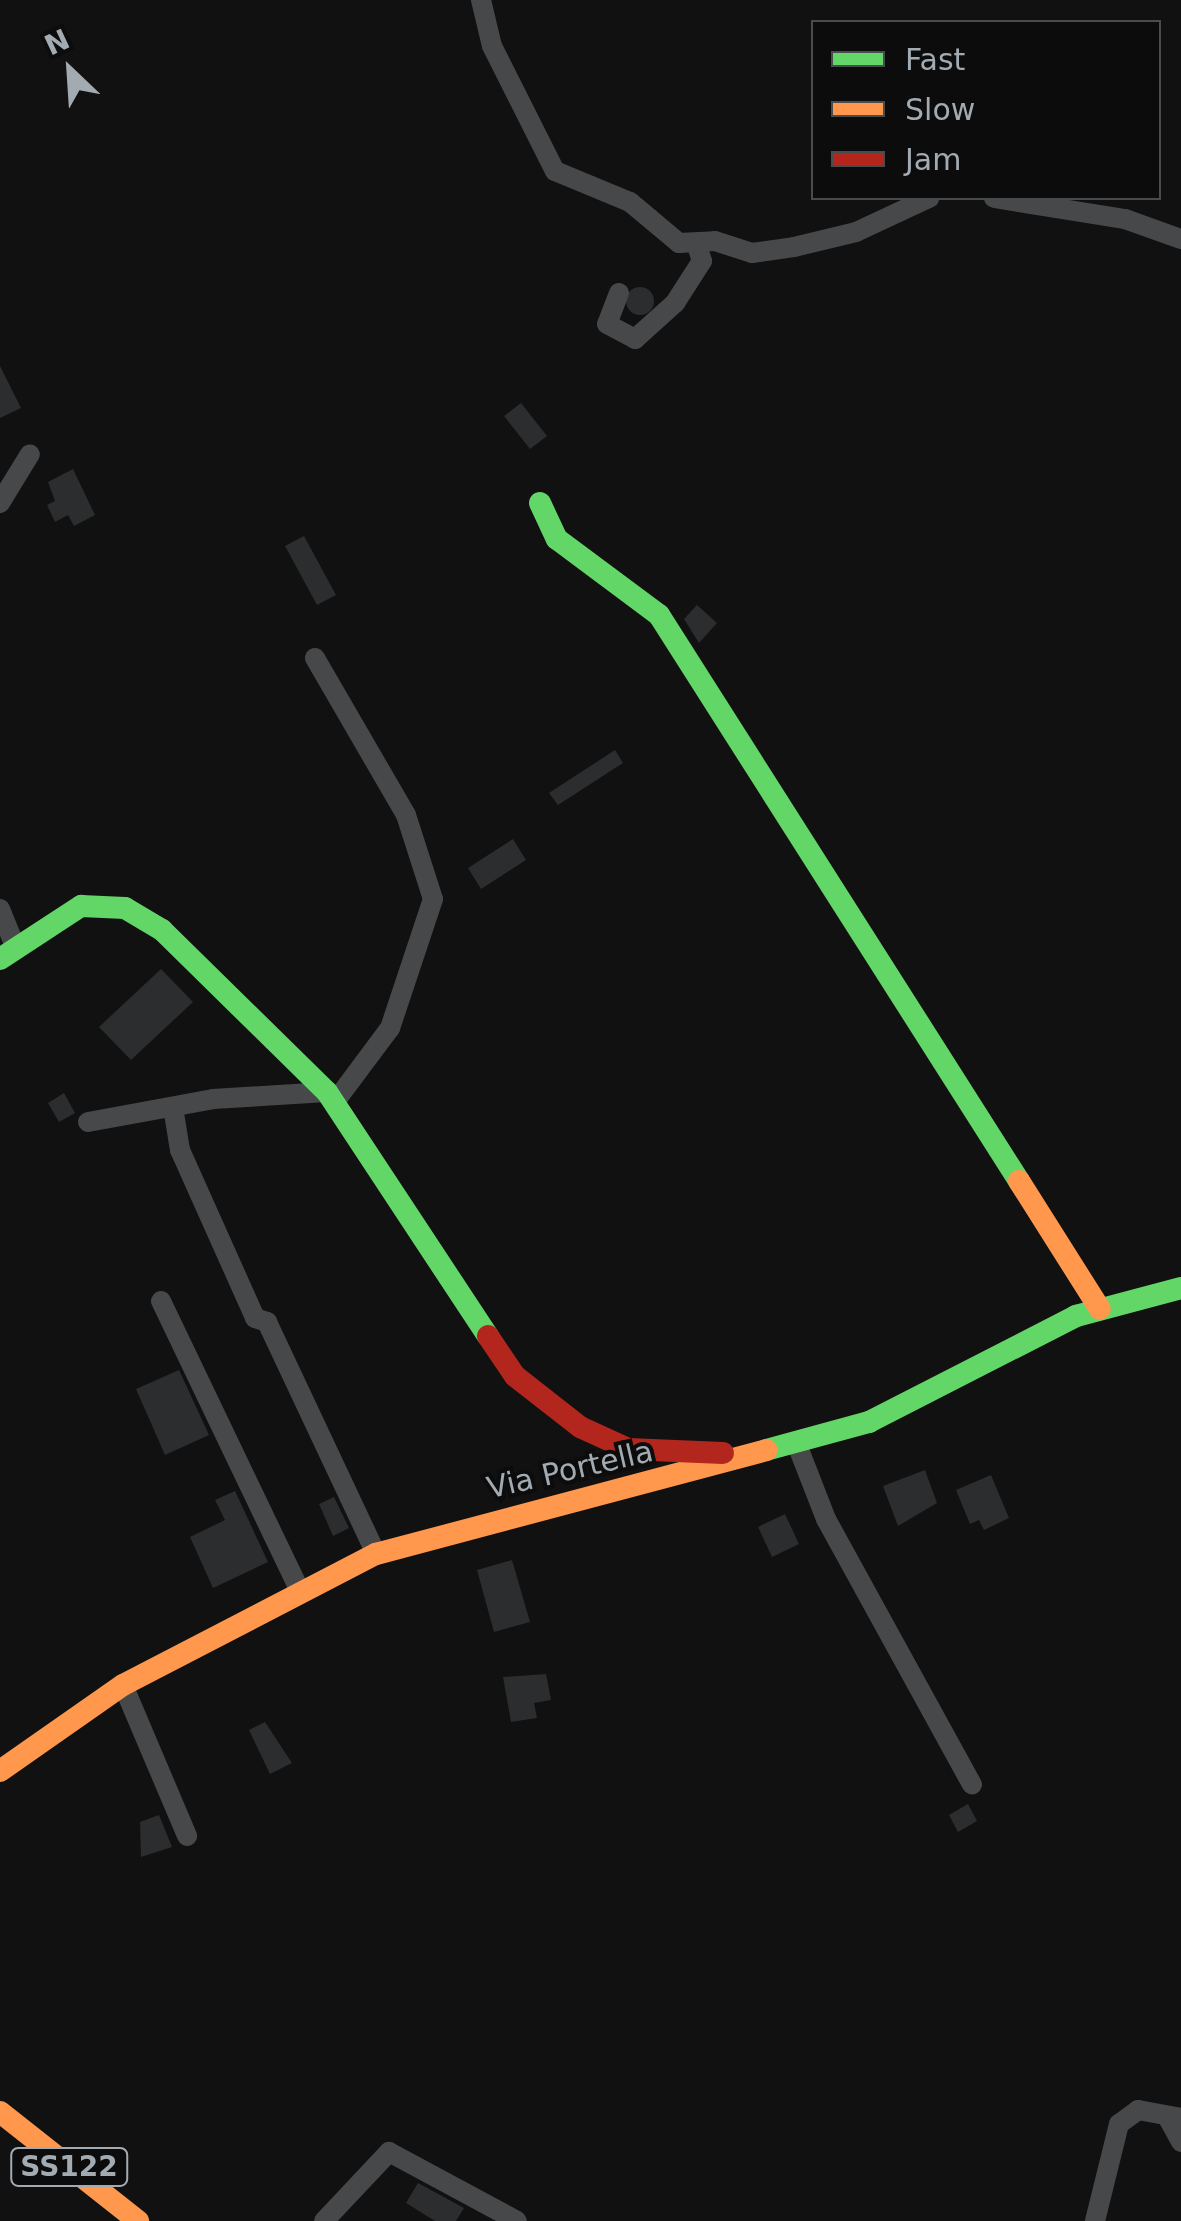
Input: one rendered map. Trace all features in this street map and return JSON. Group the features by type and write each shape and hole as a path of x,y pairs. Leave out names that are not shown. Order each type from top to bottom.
{"street":[{"path":"482,0 492,46 555,171 615,194 668,237 698,246 794,247 856,232 924,200"},
{"path":"1007,200 1125,218 1181,240"},
{"path":"619,293 607,324 635,339 675,302 702,260 698,246"},
{"path":"0,503 30,454"},
{"path":"540,502 557,540 659,615 1100,1309"},
{"path":"88,1122 173,1106 331,1098 390,1028 433,899 406,815 316,658"},
{"path":"0,908 6,941 65,910 133,911 190,954 331,1098 493,1352 560,1412 628,1450 786,1445 972,1785"},
{"path":"173,1106 180,1150 247,1301 267,1322 376,1554"},
{"name":"Via Portella","path":"0,1771 123,1684 376,1554 786,1445 918,1401 1100,1309 1181,1288"},
{"path":"161,1301 300,1593"},
{"path":"628,1450 630,1487"},
{"path":"123,1684 187,1836"},
{"path":"1095,2221 1119,2124 1138,2110 1175,2119 1181,2142"},
{"name":"SS122","path":"0,2112 138,2221"},
{"path":"324,2221 389,2152 517,2221"}],"building":[{"path":"640,287 650,291 654,301 650,311 640,315 630,311 626,301 630,291"},
{"path":"0,366 21,408 0,418"},
{"path":"521,403 547,436 530,449 504,416"},
{"path":"73,469 95,515 74,526 68,515 55,522 47,505 55,501 48,482"},
{"path":"304,536 336,595 317,605 285,546"},
{"path":"697,605 717,623 699,643 684,619"},
{"path":"615,750 623,763 558,805 549,793"},
{"path":"513,839 526,860 481,889 468,868"},
{"path":"161,969 193,1002 131,1060 99,1027"},
{"path":"64,1093 75,1113 59,1122 48,1103"},
{"path":"179,1370 209,1435 165,1455 136,1389"},
{"path":"925,1470 937,1503 898,1526 883,1486"},
{"path":"991,1475 1009,1518 984,1530 979,1520 970,1524 956,1490"},
{"path":"235,1491 268,1562 213,1588 190,1537 225,1520 215,1500"},
{"path":"334,1497 349,1528 333,1536 319,1504"},
{"path":"785,1514 799,1544 772,1557 758,1527"},
{"path":"512,1560 530,1622 494,1632 477,1570"},
{"path":"546,1674 551,1700 534,1703 537,1718 511,1722 503,1677"},
{"path":"265,1722 292,1763 270,1774 249,1730"},
{"path":"968,1804 977,1821 958,1832 949,1815"},
{"path":"159,1815 172,1847 141,1857 140,1822"},
{"path":"418,2183 464,2208 456,2221 435,2221 406,2203"}],"traffic: fast":[{"path":"540,503 557,539 659,615 1019,1181"},
{"path":"0,959 81,906 125,908 162,930 327,1092 488,1336"},
{"path":"766,1450 869,1422 1076,1316 1181,1288"}],"traffic: slow":[{"path":"1019,1181 1100,1309"},
{"path":"0,1771 123,1685 376,1554 766,1450"},
{"path":"0,2112 138,2221"}],"traffic: jam":[{"path":"488,1336 515,1376 580,1427 628,1449 723,1453"}]}
